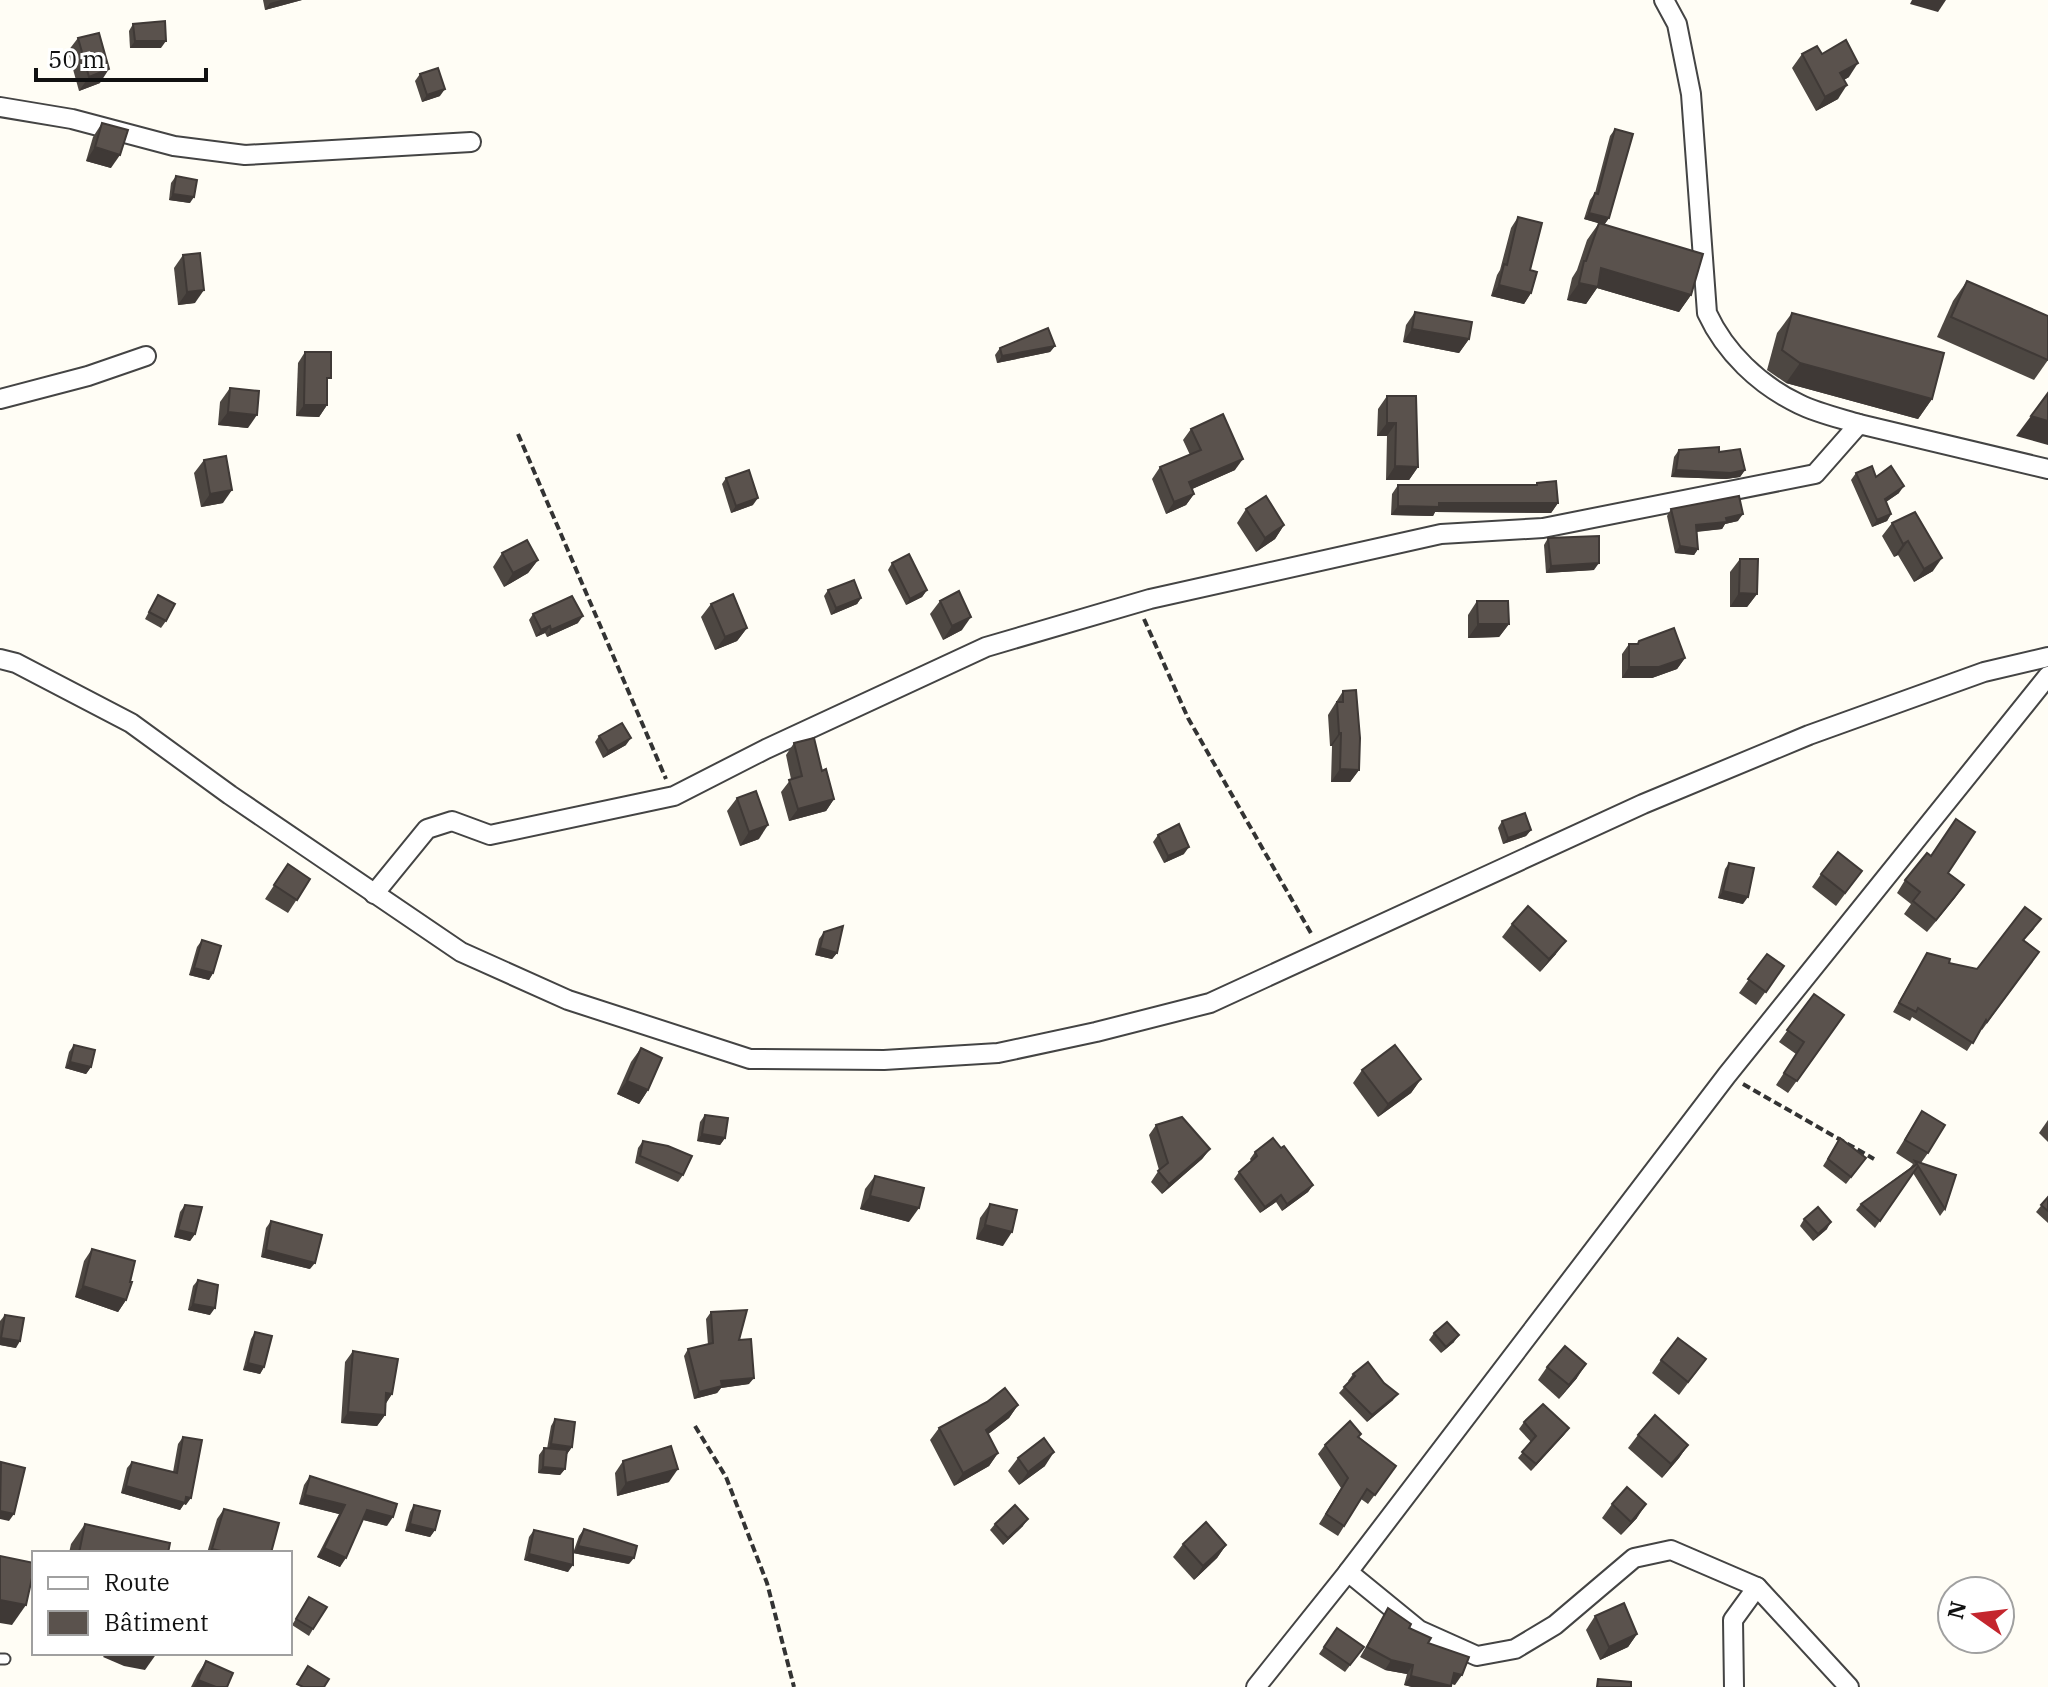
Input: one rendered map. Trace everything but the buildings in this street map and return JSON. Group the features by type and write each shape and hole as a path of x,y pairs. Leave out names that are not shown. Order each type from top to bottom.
{"street":[{"path":"1664,0 1677,24 1691,94 1707,313 1719,339 1764,384 1800,405 1859,424 2048,469"},
{"path":"0,107 72,119 174,146 245,155 471,142"},
{"path":"0,399 88,376 146,356"},
{"path":"374,894 427,829 452,821 490,835 674,796 766,749 986,647 1137,603 1441,534 1543,528 1815,474 1859,424"},
{"path":"0,659 16,663 131,723 230,795 461,952 568,1000 750,1059 884,1060 998,1053 1210,1003 1643,804 1809,735 1984,672 2048,657"},
{"path":"1256,1687 1348,1572 1727,1075 2048,676"},
{"path":"1348,1572 1419,1630 1477,1656 1515,1649 1555,1625 1634,1558 1671,1550 1757,1587 1849,1687"},
{"path":"1734,1687 1733,1620 1757,1587"}],"path":[{"path":"518,434 674,796"},
{"path":"1137,603 1188,718 1313,938"},
{"path":"1727,1075 1874,1159"},
{"path":"695,1426 726,1477 767,1583 794,1687"}]}
